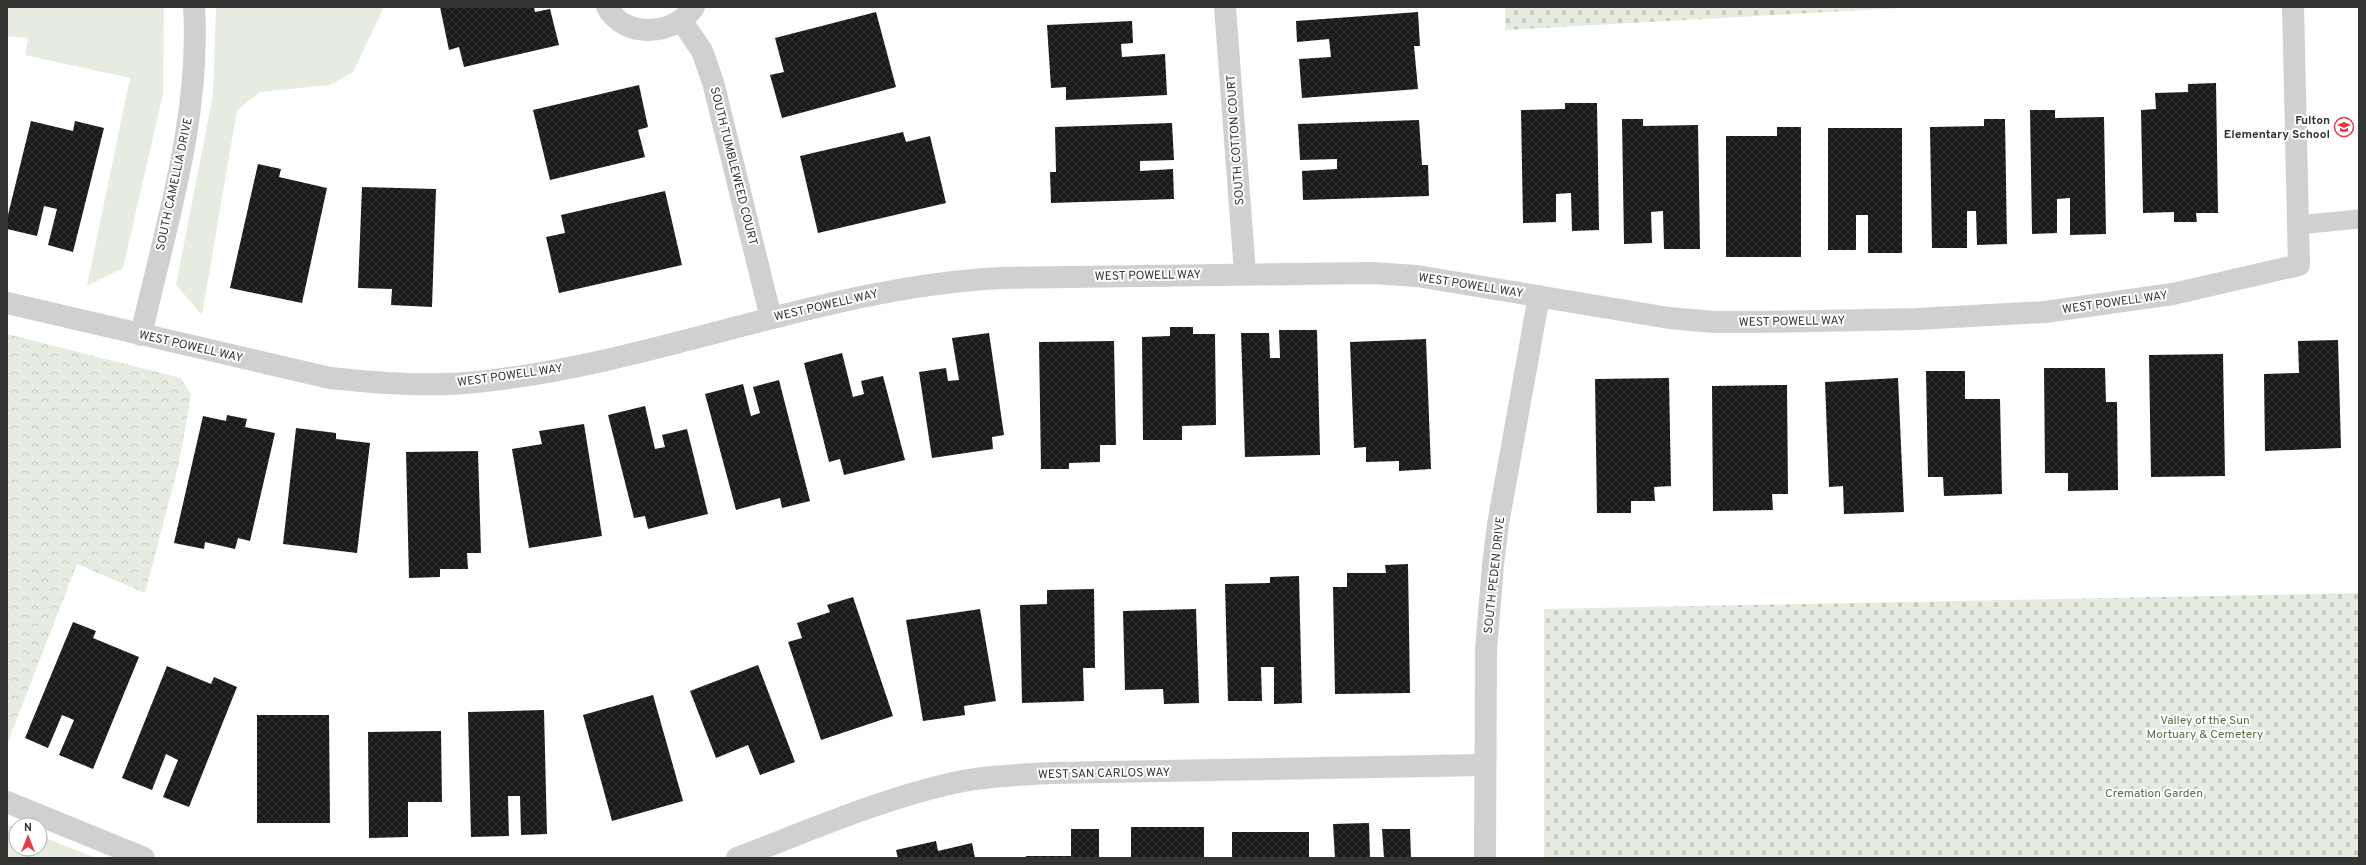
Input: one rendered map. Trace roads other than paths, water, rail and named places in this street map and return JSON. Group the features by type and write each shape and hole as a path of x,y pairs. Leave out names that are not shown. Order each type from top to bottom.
{"street":[{"name":"SOUTH CAMELLIA DRIVE","path":"141,335 179,175 189,120 194,64 194,7"},
{"name":"SOUTH TUMBLEWEED COURT","path":"607,7 620,21 635,29 651,31 667,28 687,14 713,82 771,318"},
{"name":"SOUTH COTTON COURT","path":"1224,7 1245,273"},
{"path":"2293,7 2298,225"},
{"name":"WEST POWELL WAY","path":"7,303 330,378 378,383 428,384 477,382 574,367 862,296 954,280 1245,273 1372,273 1409,276 1632,312 1714,322 1917,319 2046,312 2173,294 2300,265 2298,225"},
{"name":"SOUTH PEDEN DRIVE","path":"1485,858 1484,765 1486,650 1498,524 1538,296"},
{"name":"WEST SAN CARLOS WAY","path":"737,858 907,794 954,783 1002,776 1050,773 1484,765"},
{"path":"7,802 144,858"}],"lane":[{"path":"2298,225 2359,219"}],"place":[{"name":"Fulton Elementary School","path":"2344,127"}],"park label":[{"name":"Valley of the Sun Mortuary & Cemetery","path":"2205,727"},
{"name":"Cremation Garden","path":"2154,793"}]}
